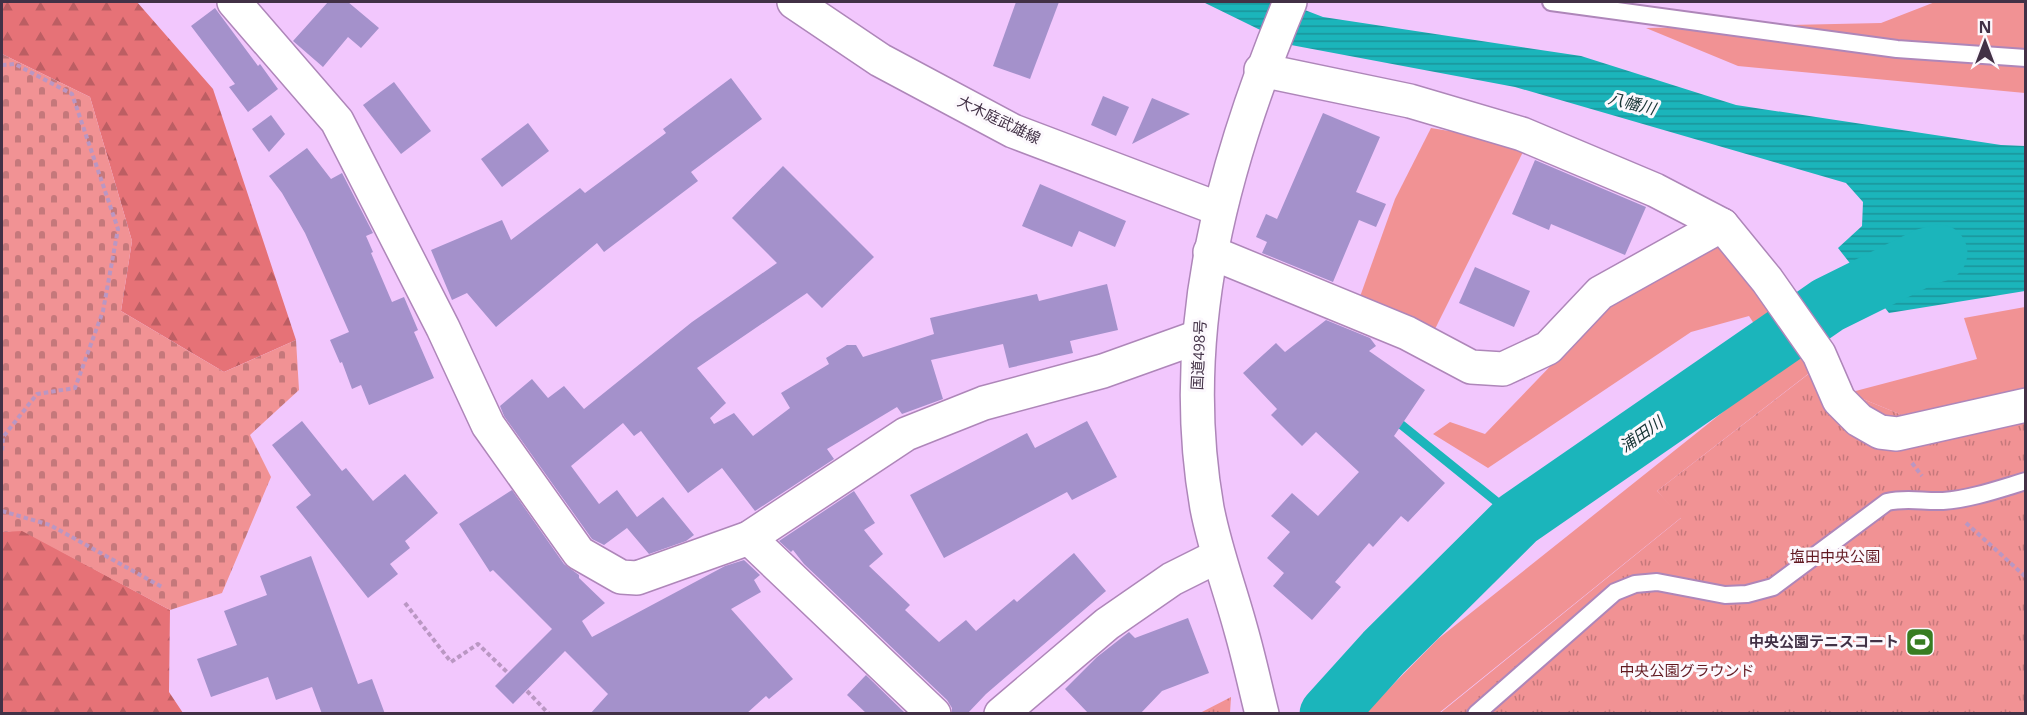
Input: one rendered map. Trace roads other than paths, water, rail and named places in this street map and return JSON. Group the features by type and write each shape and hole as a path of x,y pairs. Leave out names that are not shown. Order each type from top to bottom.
{"main road":[{"path":"234,2 337,121 443,328 488,425 579,553 621,577 637,578 749,538 906,434 984,403 1103,371 1198,337"},
{"name":"大木庭武雄線","path":"794,2 880,60 1013,130 1219,209"},
{"name":"国道498号","path":"1262,714 1207,508 1197,424 1198,337 1210,252 1219,209 1261,70 1290,2"},
{"path":"1261,70 1410,101 1522,134 1655,190 1722,225 1767,280 1819,354 1839,400 1859,420 1880,432 1897,434 2025,405"},
{"path":"1210,252 1407,333 1471,367 1503,369 1548,348 1600,293 1722,225"},
{"path":"749,538 934,714"},
{"path":"1001,714 1107,624 1172,579 1218,556"}],"lane":[{"path":"1551,2 1898,49 2025,58"},
{"path":"1476,714 1615,592 1635,584 1657,582 1725,595 1747,594 1773,587 1887,502 1902,498 1942,501 1978,495 2025,480"}],"water":[{"name":"八幡川","path":"1203,2 1284,2 1323,17 1581,56 1736,105 2001,145 2025,146 2025,291 1889,313 1838,248 1862,226 1863,202 1846,183 1515,87 1291,45"}],"waterway":[{"name":"浦田川","path":"1328,714 1384,652 1518,519 1828,305 1925,257 1939,253"},
{"path":"1393,418 1518,519"}],"place":[{"name":"中央公園テニスコート","path":"1920,642"}],"park label":[{"name":"塩田中央公園","path":"1835,557"},
{"name":"中央公園グラウンド","path":"1687,671"}]}
